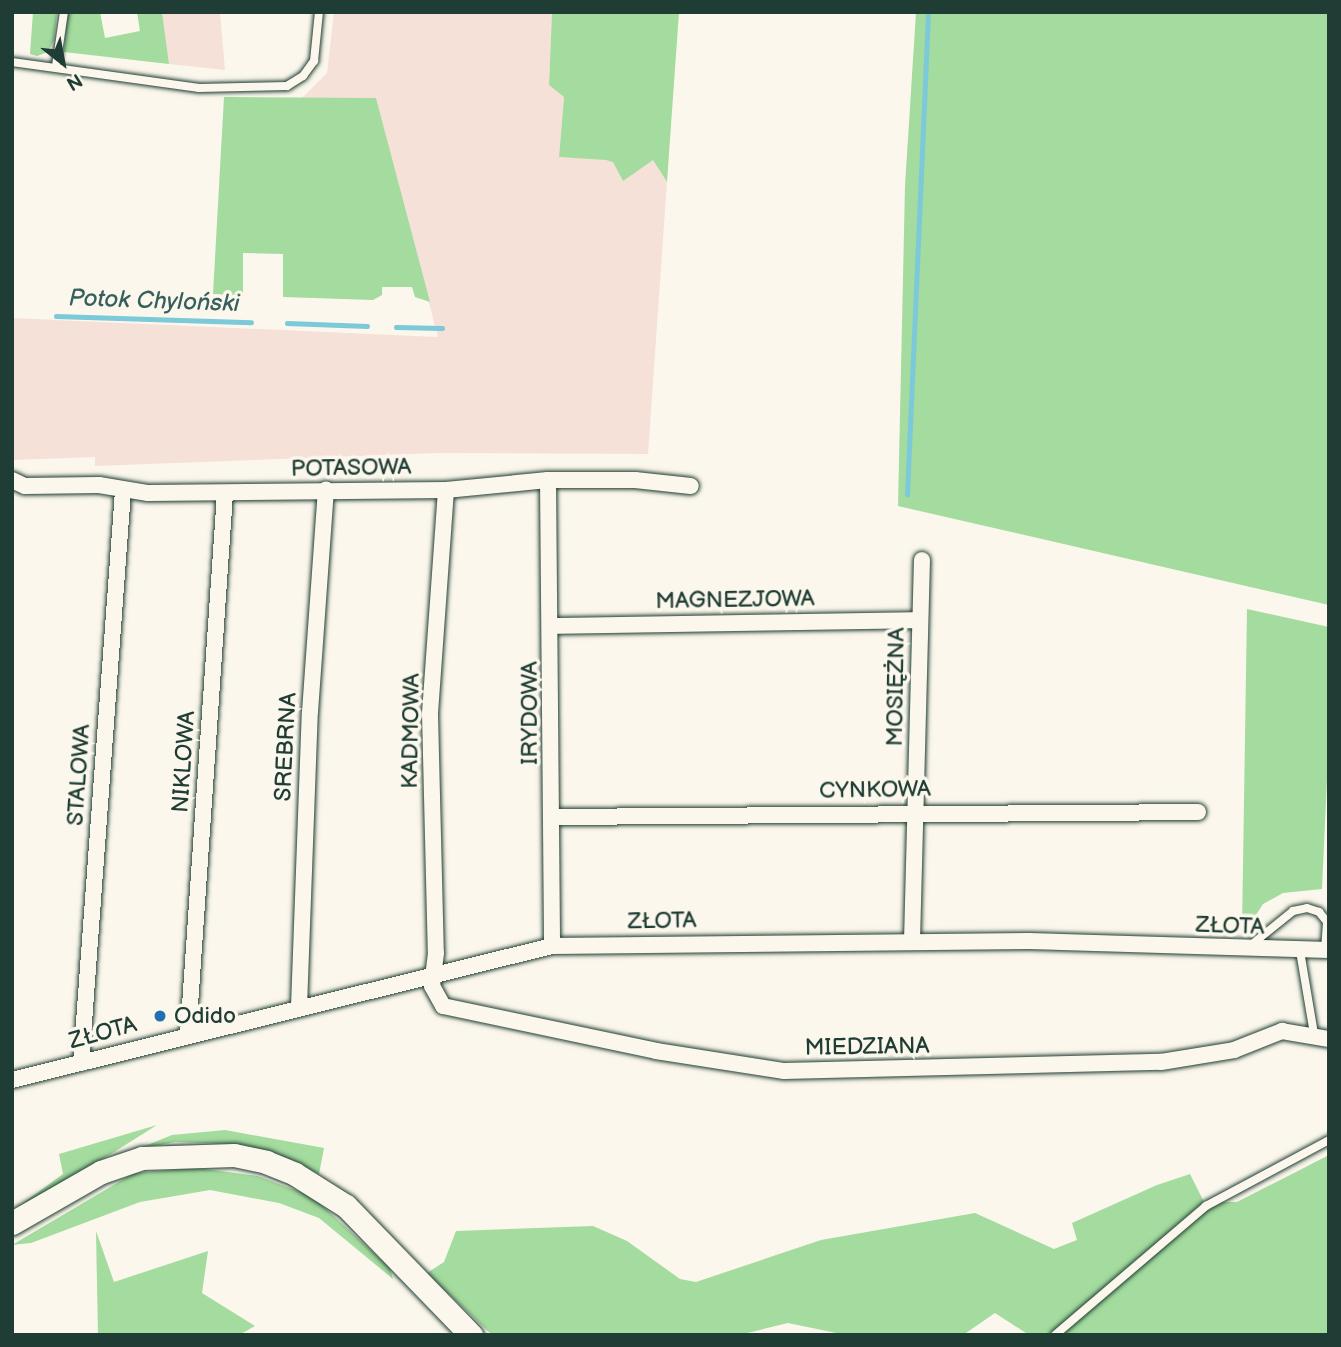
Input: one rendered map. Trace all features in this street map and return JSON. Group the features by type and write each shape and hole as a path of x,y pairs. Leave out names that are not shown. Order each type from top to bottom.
{"street":[{"name":"POTASOWA","path":"16,484 99,485 123,491 225,493 446,490 548,480 635,480 691,486"},
{"name":"IRYDOWA","path":"548,480 554,817 552,946"},
{"name":"SREBRNA","path":"299,1007 309,726 326,490"},
{"name":"KADMOWA","path":"433,974 430,715 446,490"},
{"name":"STALOWA","path":"81,1063 123,491"},
{"name":"NIKLOWA","path":"188,1035 225,493"},
{"name":"MOSIĘŻNA","path":"912,941 922,560"},
{"name":"MAGNEZJOWA","path":"552,626 920,620"},
{"name":"CYNKOWA","path":"554,817 1198,812"},
{"name":"ZŁOTA","path":"12,1080 552,946 912,941 1327,951"},
{"name":"MIEDZIANA","path":"433,974 436,1000 455,1011 758,1070 1161,1062 1234,1050 1282,1031 1321,1036"},
{"path":"12,1223 100,1172 142,1158 181,1153 244,1157 295,1174 346,1206 471,1335"}],"lane":[{"path":"56,66 64,12"},
{"path":"12,62 199,88 287,86 303,76 314,61 320,12"},
{"path":"1244,950 1293,911 1307,908 1319,912 1327,922 1327,951"},
{"path":"1300,951 1321,1036"},
{"path":"1055,1335 1206,1206 1329,1140"}],"shaded area":[{"path":"162,12 220,12 225,70 169,64"},
{"path":"334,12 552,12 549,85 564,97 559,157 653,160 667,182 648,454 438,453 95,466 95,457 12,460 12,318 438,337 376,99 302,98 327,73"}],"green space":[{"path":"33,12 57,12 54,40 48,52 37,56 30,54"},
{"path":"67,12 100,12 105,38 140,31 137,12 162,12 169,64 64,52"},
{"path":"552,12 679,12 667,182 653,160 623,181 613,162 559,157 564,97 549,85"},
{"path":"916,12 1329,12 1329,605 898,506 905,186"},
{"path":"224,97 376,98 430,302 415,297 412,287 382,287 382,295 373,300 283,297 283,254 243,253 243,296 213,294"},
{"path":"1247,609 1329,627 1329,736 1322,889 1283,893 1263,904 1247,929 1242,929"},
{"path":"157,1125 15,1209 63,1174 59,1154"},
{"path":"225,1130 324,1148 319,1174 269,1152 229,1144 175,1142 135,1150 172,1135"},
{"path":"1329,1155 1329,1335 1029,1335 995,1313 963,1335 846,1335 788,1323 739,1335 492,1335 427,1273 444,1262 456,1231 593,1226 627,1241 680,1279 696,1282 821,1240 975,1213 1054,1249 1077,1240 1072,1223 1157,1185 1190,1174 1204,1202 1237,1202"},
{"path":"197,1168 258,1176 313,1197 390,1268 393,1279 319,1218 279,1203 210,1190 140,1202 31,1243 12,1245 134,1173"},
{"path":"96,1231 114,1282 208,1251 202,1293 255,1326 239,1335 98,1335"}],"waterway":[{"path":"907,495 928,12"},
{"name":"Potok Chyloński","path":"56,316 251,322"},
{"name":"Potok Chyloński","path":"287,323 367,326"},
{"name":"Potok Chyloński","path":"396,327 442,328"}],"place":[{"name":"Odido","path":"160,1016"}]}
